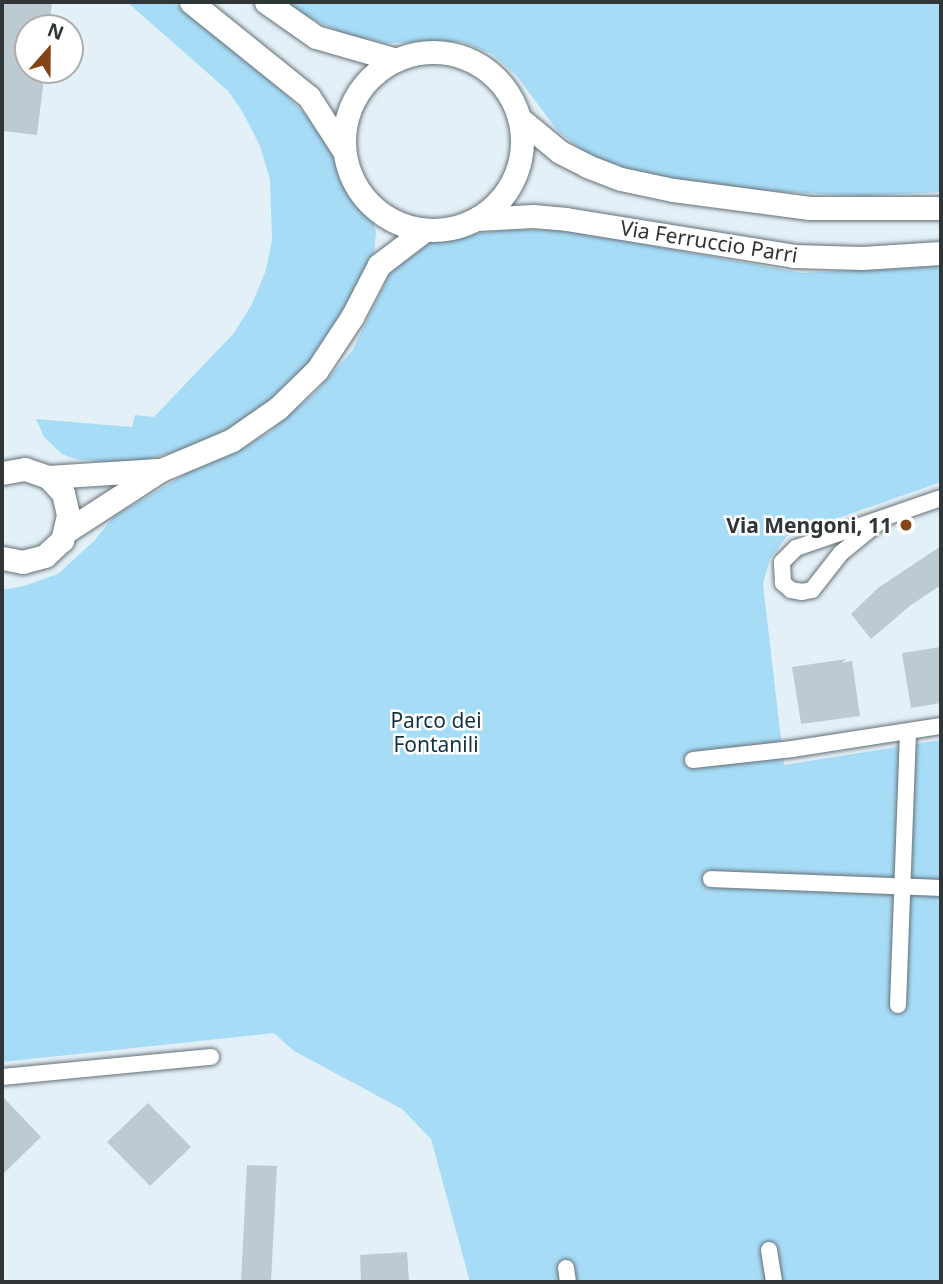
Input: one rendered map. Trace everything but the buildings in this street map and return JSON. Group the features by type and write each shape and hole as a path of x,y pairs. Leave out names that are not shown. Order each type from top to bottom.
{"main road":[{"name":"Via Ferruccio Parri","path":"191,2 309,97 344,151"},
{"name":"Via Ferruccio Parri","path":"266,2 316,37 396,60"},
{"name":"Via Ferruccio Parri","path":"477,219 502,197 516,173 522,141 519,118 511,98 498,80 471,61 439,52 417,53 396,60 369,79 355,96 344,128 344,151 353,182 379,212 402,225 425,230 457,227 477,219 533,216 794,256 862,258 941,253"},
{"name":"Via Ferruccio Parri","path":"519,118 561,152 587,166 662,188 741,201 810,208 941,208"},
{"path":"4,561 40,559 54,549 65,532 161,470 232,440 278,408 317,370 352,317 379,265 379,212"},
{"path":"379,265 425,230"},
{"path":"2,473 25,469 48,477 161,470"},
{"path":"48,477 60,488 67,504 65,532"}],"street":[{"path":"884,518 841,553 812,590 802,593 791,590 783,583 782,562 796,548 941,498"},
{"path":"693,760 792,749 941,726"},
{"path":"898,1005 908,732"},
{"path":"711,879 941,888"},
{"path":"2,1077 211,1057"},
{"path":"769,1250 774,1282"}],"green space":[{"path":"127,2 173,2 283,92 312,121 333,152 371,212 376,232 374,255 332,337 295,381 245,421 193,446 143,461 105,462 75,459 62,454 44,437 36,419 132,427 135,415 154,417 234,333 252,304 266,270 272,240 270,180 260,146 242,111 228,91"},
{"path":"285,2 941,2 941,192 862,196 763,191 663,177 623,168 584,152 557,130 516,75 492,54 462,42 384,43 343,33 300,14"},
{"name":"Parco dei Fontanili","path":"560,229 802,273 941,265 941,482 787,536 770,559 763,584 784,765 941,740 941,1282 470,1282 431,1139 402,1109 294,1051 274,1033 2,1062 2,590 24,586 58,574 95,540 113,517 187,473 231,455 268,433 314,394 352,351 393,267 431,238 510,230"}],"place":[{"name":"Via Mengoni, 11","path":"906,525"}]}
